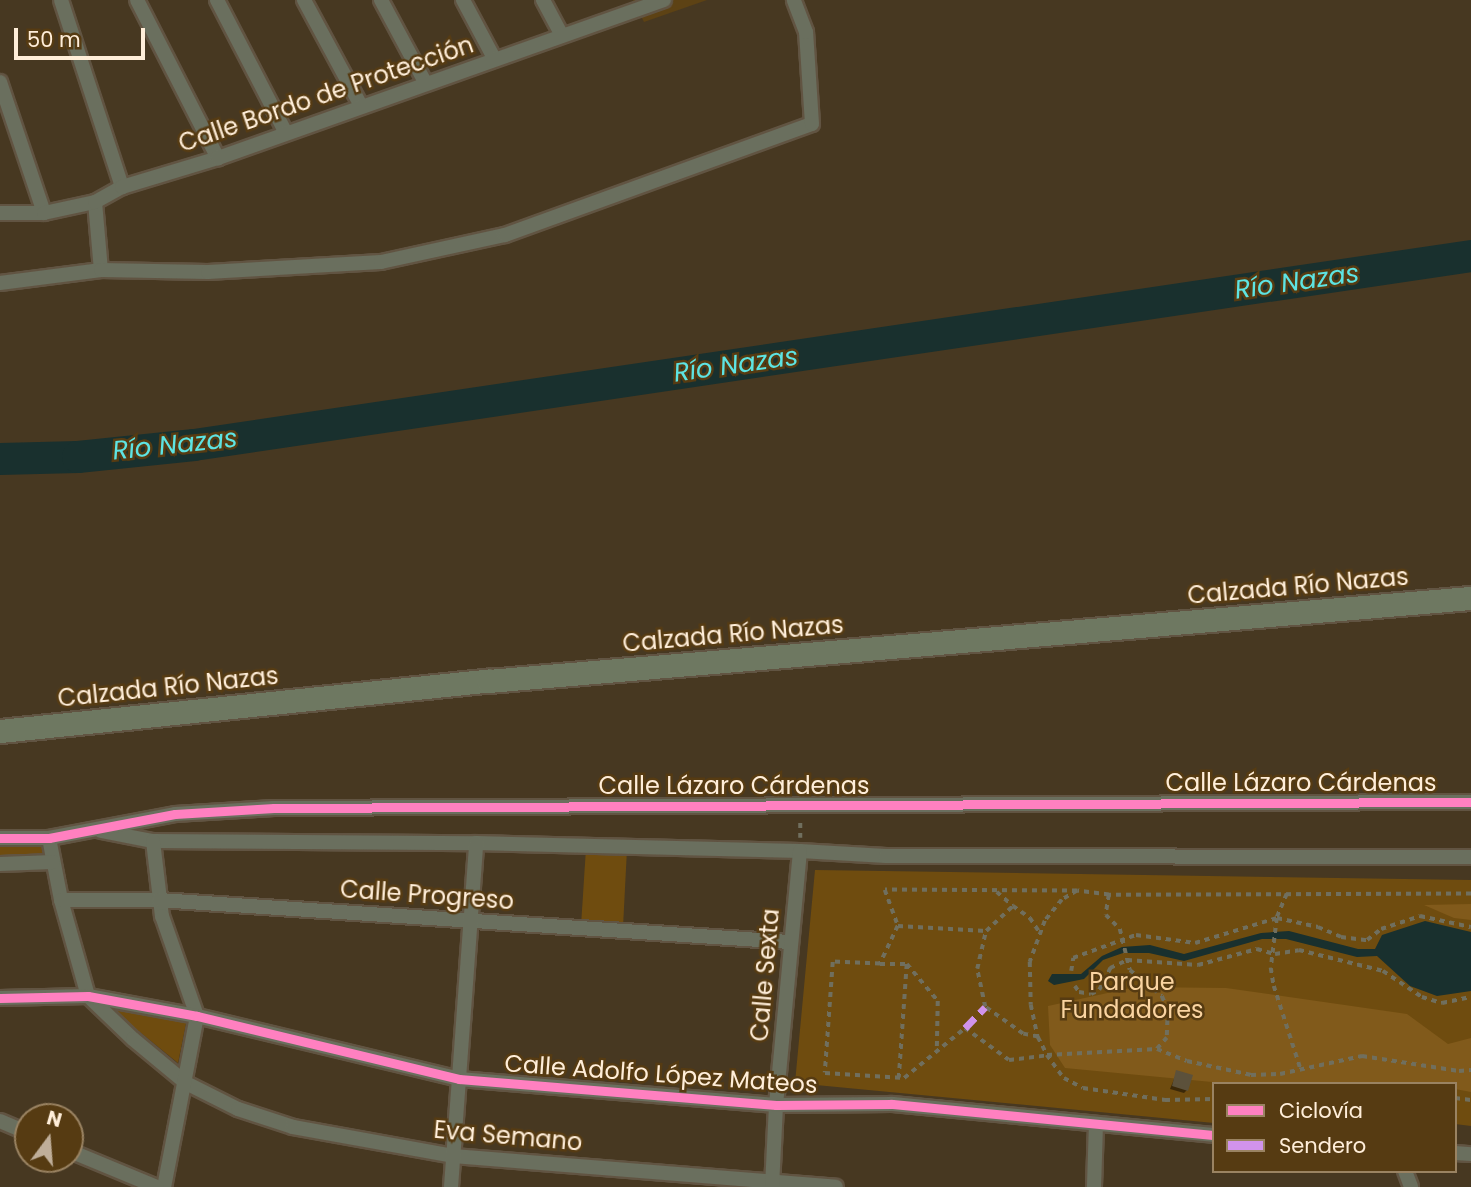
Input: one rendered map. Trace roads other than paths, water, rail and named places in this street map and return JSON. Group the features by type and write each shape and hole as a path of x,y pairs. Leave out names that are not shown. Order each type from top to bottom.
{"main road":[{"name":"Calzada Río Nazas","path":"0,731 488,681 1471,598"}],"street":[{"path":"61,0 122,187"},
{"path":"137,0 218,158"},
{"path":"218,0 286,133"},
{"path":"304,0 361,106"},
{"path":"381,0 425,82"},
{"path":"463,0 494,58"},
{"path":"543,0 562,35"},
{"name":"Calle Bordo de Protección","path":"0,213 44,213 95,202 122,187 218,158 562,35 617,7 664,0"},
{"path":"0,283 102,270 208,272 381,262 505,235 811,124 806,32 794,0"},
{"path":"0,82 44,213"},
{"path":"95,202 102,270"},
{"name":"Calle Lázaro Cárdenas","path":"0,838 49,838 96,830 132,820 175,814 274,808 1471,802"},
{"path":"96,830 153,841 476,843 800,851 886,856 1471,857"},
{"path":"49,838 61,900 88,996"},
{"path":"153,841 159,900 168,941 197,1016 164,1187"},
{"path":"451,1187 476,843"},
{"name":"Calle Sexta","path":"772,1184 776,1105 800,851"},
{"path":"0,864 53,862"},
{"name":"Calle Progreso","path":"61,900 159,900 790,942"},
{"name":"Calle Adolfo López Mateos","path":"0,998 88,996 197,1016 459,1079 776,1105 892,1104 1212,1135"},
{"name":"Eva Semano","path":"88,996 133,1039 186,1083 238,1109 293,1127 454,1156 772,1184 836,1187"},
{"path":"1094,1187 1096,1125"},
{"path":"84,1157 157,1187"}],"water":[{"path":"1425,921 1471,932 1471,991 1437,996 1410,986 1377,956 1357,957 1286,939 1262,939 1184,961 1149,953 1123,953 1103,960 1084,979 1054,985 1048,981 1052,974 1081,974 1102,956 1122,947 1150,945 1184,954 1261,933 1289,931 1358,949 1375,949 1382,935"}],"waterway":[{"name":"Río Nazas","path":"0,459 78,457 194,445 1471,256"}],"park label":[{"name":"Parque Fundadores","path":"1132,996"}]}
